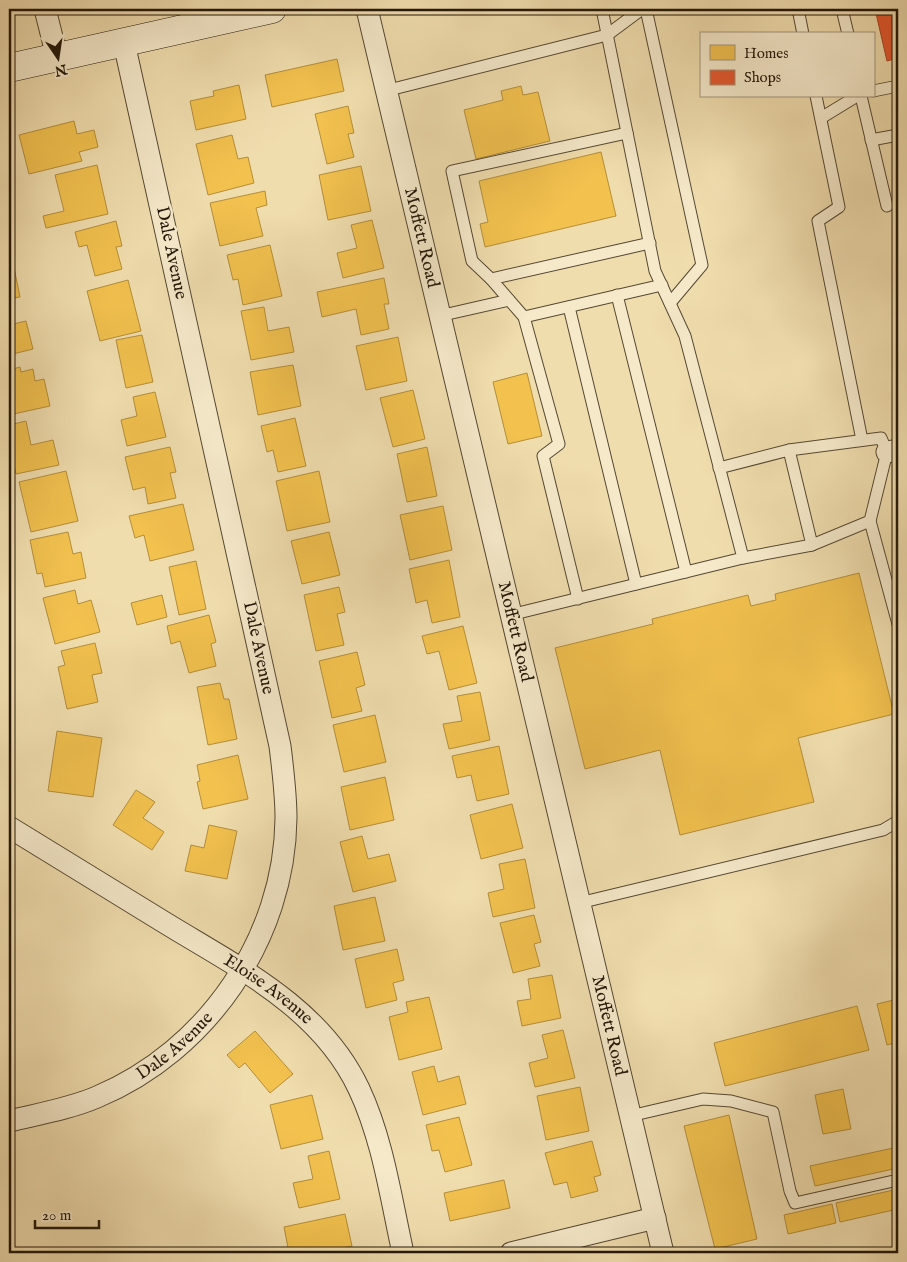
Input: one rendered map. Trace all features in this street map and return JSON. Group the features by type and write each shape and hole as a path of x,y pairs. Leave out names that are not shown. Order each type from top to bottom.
{"main road":[{"path":"9,68 124,43 209,16 272,9"}],"street":[{"path":"46,9 57,57"},
{"name":"Moffett Road","path":"367,9 663,1253"},
{"name":"Dale Avenue","path":"9,1121 67,1108 97,1097 130,1081 164,1059 203,1024 243,970 260,935 281,865 286,820 285,780 280,746 124,43"},
{"name":"Eloise Avenue","path":"9,826 243,970 288,1000 314,1024 339,1054 359,1088 373,1125 404,1253"},
{"path":"511,1253 654,1218"}],"lane":[{"path":"602,9 655,271 685,336 742,558"},
{"path":"385,91 607,35 642,9"},
{"path":"646,9 702,265 670,303"},
{"path":"798,9 803,32"},
{"path":"842,9 848,32"},
{"path":"874,91 898,86"},
{"path":"816,98 839,206 818,221 862,440"},
{"path":"821,118 854,98"},
{"path":"861,98 887,206"},
{"path":"578,599 543,456 560,444 524,317 491,279 472,261 452,171 627,133"},
{"path":"871,140 898,135"},
{"path":"491,279 650,243"},
{"path":"524,317 662,285"},
{"path":"617,295 686,572"},
{"path":"439,316 509,300"},
{"path":"569,307 636,584"},
{"path":"719,468 789,450 880,438 892,451 870,521 898,624"},
{"path":"789,450 812,545"},
{"path":"510,615 742,558 812,545 870,521"},
{"path":"579,903 883,830 898,821"},
{"path":"630,1116 703,1099 731,1101 773,1112 790,1191 795,1203 898,1180"}],"building: Homes":[{"path":"337,59 344,91 272,107 265,75"},
{"path":"239,85 246,119 196,130 190,101 214,96 213,91"},
{"path":"521,86 523,95 538,92 550,141 476,159 464,110 503,100 501,91"},
{"path":"348,106 354,133 348,134 354,157 327,164 315,114"},
{"path":"74,121 77,134 94,130 98,147 79,152 82,161 29,174 19,135"},
{"path":"232,135 238,159 248,157 254,183 208,195 196,144"},
{"path":"601,152 616,216 485,247 480,224 488,222 479,181"},
{"path":"97,165 108,214 46,228 43,216 64,211 55,175"},
{"path":"361,166 371,211 328,220 319,175"},
{"path":"265,191 267,205 256,208 263,236 220,246 210,203"},
{"path":"372,220 384,268 343,278 337,253 357,248 351,225"},
{"path":"116,221 122,246 116,247 122,269 95,276 87,245 79,247 75,232"},
{"path":"270,245 282,296 243,305 238,279 233,280 227,255"},
{"path":"9,249 20,297 9,299"},
{"path":"384,278 389,304 384,304 389,329 361,335 356,309 322,317 317,292"},
{"path":"128,280 141,331 100,341 87,291"},
{"path":"264,307 268,331 289,327 294,352 251,360 241,311"},
{"path":"26,321 33,349 9,355 9,325"},
{"path":"142,335 153,382 126,388 116,340"},
{"path":"398,337 407,381 366,390 356,346"},
{"path":"293,365 301,406 258,415 250,372"},
{"path":"20,367 21,372 33,369 35,381 44,379 50,406 9,415 9,370"},
{"path":"527,373 542,436 508,444 493,382"},
{"path":"413,390 425,439 393,447 380,398"},
{"path":"155,392 166,437 127,446 121,420 137,416 133,397"},
{"path":"295,418 306,466 278,472 273,450 267,452 261,426"},
{"path":"26,421 31,445 53,440 59,465 16,474 9,443 9,425"},
{"path":"170,447 176,472 170,473 176,498 148,504 145,487 133,490 125,457"},
{"path":"427,447 437,496 407,502 397,454"},
{"path":"66,471 78,521 31,532 19,482"},
{"path":"319,471 330,522 287,531 276,481"},
{"path":"183,504 194,550 150,561 144,535 135,538 129,516"},
{"path":"443,506 452,550 410,560 400,515"},
{"path":"68,532 73,554 81,552 86,578 45,587 42,573 37,574 30,540"},
{"path":"329,532 340,575 302,584 291,541"},
{"path":"449,560 460,617 432,623 427,600 416,603 409,569"},
{"path":"196,561 206,609 179,615 169,567"},
{"path":"859,573 894,714 798,738 814,802 680,835 660,750 585,769 555,648 653,624 652,619 748,595 751,606 776,600 775,594"},
{"path":"339,587 345,612 337,614 344,645 316,651 304,595"},
{"path":"75,590 78,604 91,600 100,632 55,644 43,598"},
{"path":"162,595 167,617 137,625 131,603"},
{"path":"209,615 216,642 211,644 216,666 189,673 180,641 171,644 167,626"},
{"path":"463,626 477,683 449,690 439,651 427,654 422,636"},
{"path":"95,643 102,673 92,675 98,702 67,709 58,667 65,665 61,651"},
{"path":"357,652 365,685 356,688 362,711 332,718 319,661"},
{"path":"220,683 224,699 229,699 237,739 208,745 197,687"},
{"path":"480,692 490,740 449,749 443,724 462,721 457,696"},
{"path":"375,715 386,762 344,772 333,725"},
{"path":"57,731 102,738 93,797 48,791"},
{"path":"499,746 509,794 477,801 471,775 457,778 452,756"},
{"path":"238,755 248,799 203,809 197,782 200,781 197,765"},
{"path":"385,777 394,820 350,830 341,787"},
{"path":"136,790 155,802 143,818 164,832 152,850 113,825"},
{"path":"512,804 523,848 481,859 470,815"},
{"path":"209,825 237,831 227,879 185,871 191,845 204,848"},
{"path":"362,836 368,859 389,854 396,881 353,892 340,842"},
{"path":"525,859 535,908 493,917 488,893 504,889 499,864"},
{"path":"375,897 385,941 343,950 334,906"},
{"path":"534,915 541,942 534,944 540,966 513,973 500,923"},
{"path":"397,949 404,980 393,983 397,1000 366,1008 355,959"},
{"path":"552,975 561,1018 522,1026 517,1001 531,999 528,979"},
{"path":"429,997 442,1049 399,1060 389,1017 408,1012 406,1002"},
{"path":"898,999 898,1042 887,1045 877,1004"},
{"path":"857,1006 869,1050 725,1086 714,1043"},
{"path":"563,1030 575,1078 535,1087 529,1063 548,1058 542,1035"},
{"path":"255,1031 293,1074 270,1093 245,1063 239,1068 227,1055"},
{"path":"434,1066 438,1082 459,1076 466,1104 423,1115 412,1072"},
{"path":"580,1087 589,1131 546,1140 537,1096"},
{"path":"843,1089 851,1129 823,1134 815,1095"},
{"path":"312,1095 323,1139 281,1149 270,1105"},
{"path":"729,1115 757,1239 715,1249 684,1126"},
{"path":"459,1117 472,1165 445,1172 439,1150 432,1151 426,1125"},
{"path":"592,1141 601,1175 594,1177 598,1191 571,1198 567,1182 554,1185 545,1153"},
{"path":"898,1147 898,1168 815,1186 810,1166"},
{"path":"329,1151 340,1199 299,1208 293,1183 313,1179 308,1156"},
{"path":"504,1180 510,1208 450,1221 444,1193"},
{"path":"898,1189 898,1209 840,1222 836,1203"},
{"path":"832,1204 836,1223 788,1234 784,1215"},
{"path":"345,1214 352,1246 317,1253 289,1253 284,1227"}],"building: Shops":[{"path":"875,9 898,9 898,58 887,61"}]}
